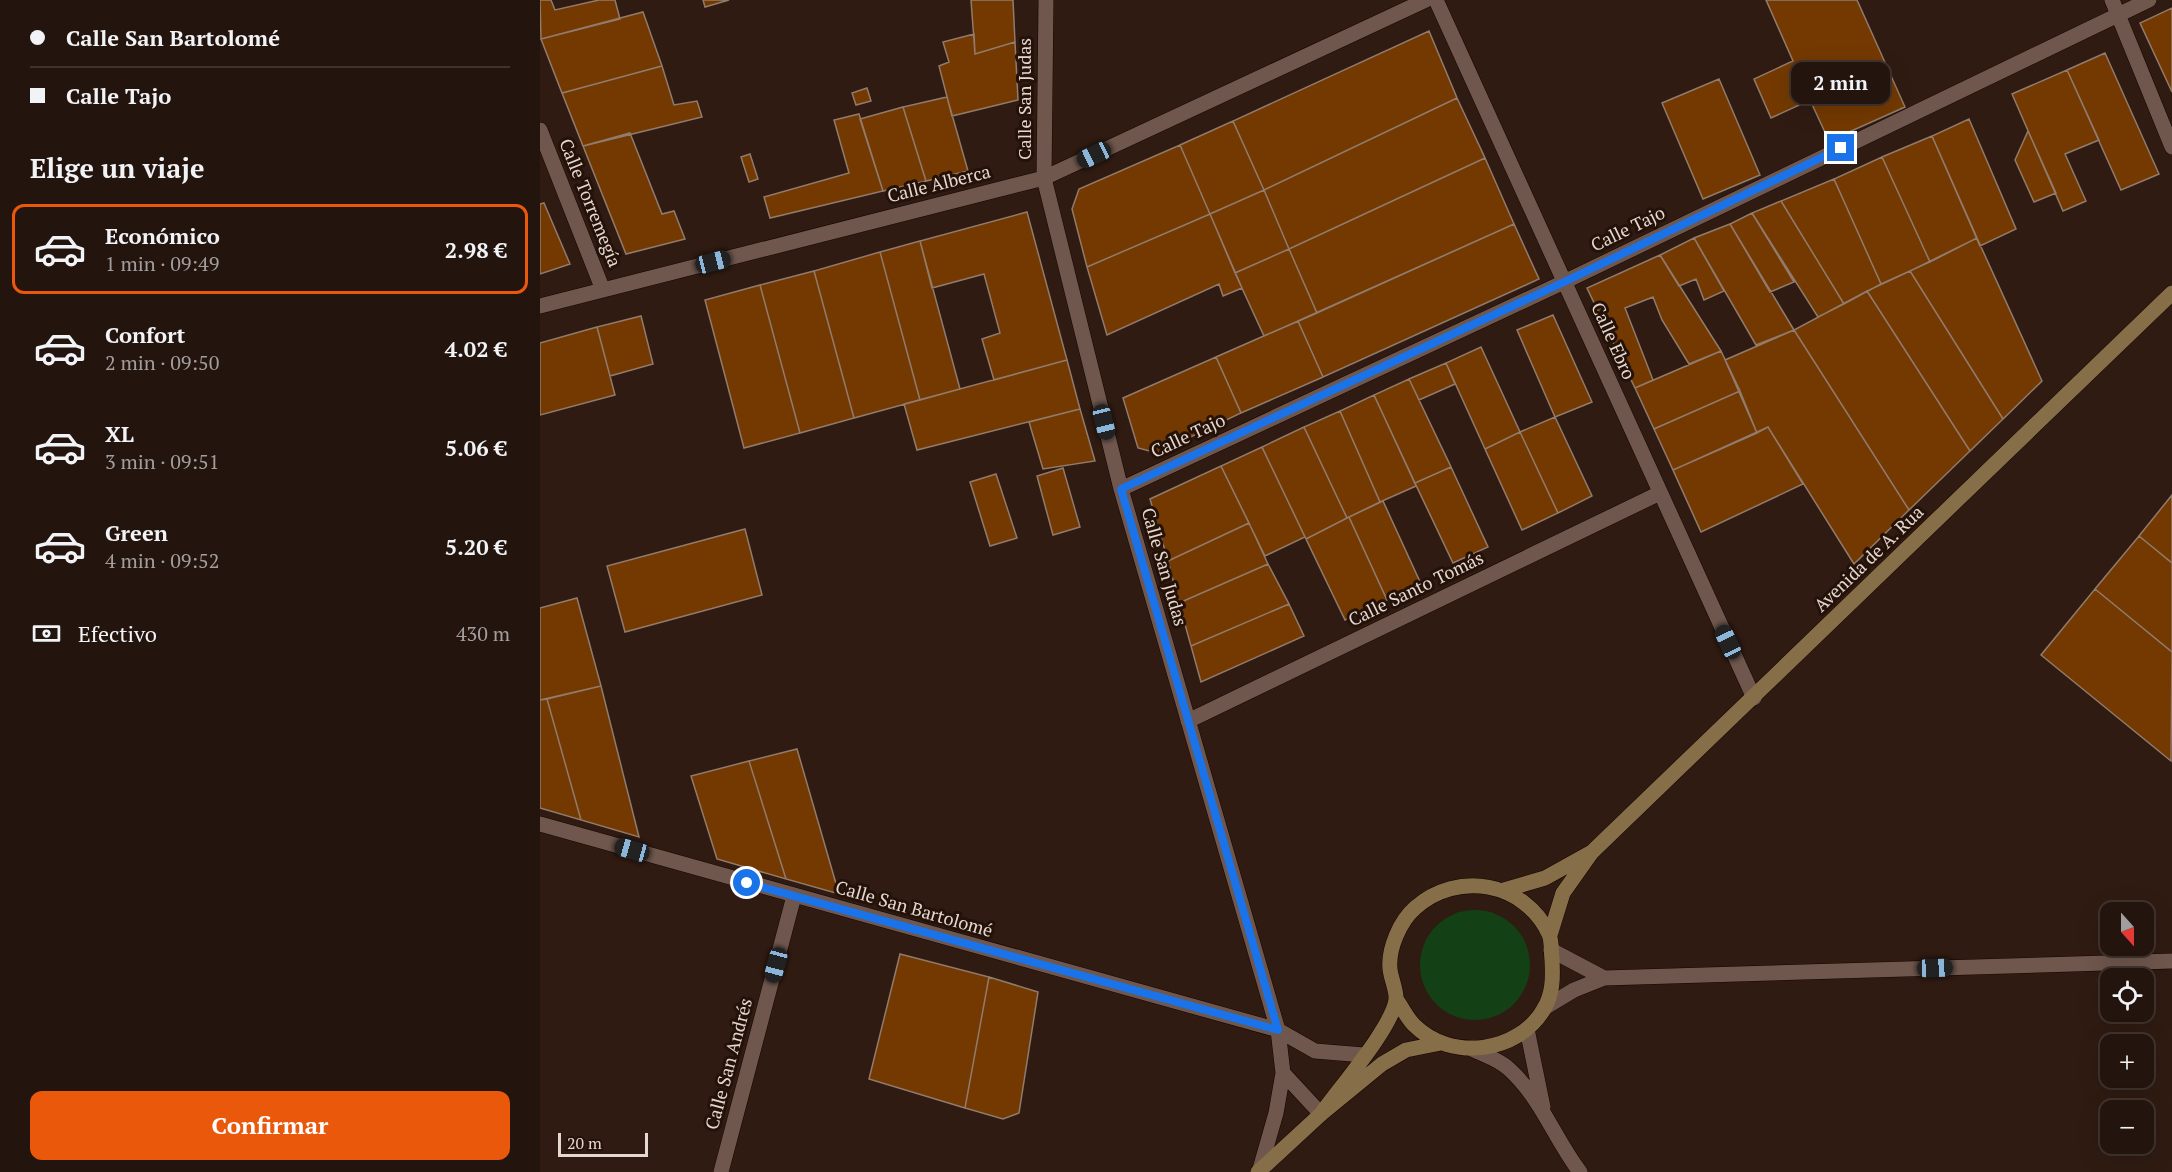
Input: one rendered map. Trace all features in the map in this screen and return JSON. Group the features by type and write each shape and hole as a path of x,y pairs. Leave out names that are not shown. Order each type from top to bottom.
{"street":[{"name":"Calle San Judas","path":"1046,0 1044,178 1121,489 1278,1030 1283,1073 1276,1113 1259,1171"},
{"name":"Calle Alberca","path":"540,306 1044,178 1426,0"},
{"name":"Calle Ebro","path":"1436,0 1754,698"},
{"name":"Calle Tajo","path":"1121,489 1564,282 2115,7 2149,0"},
{"path":"2115,7 2172,147"},
{"name":"Calle Torremegía","path":"540,130 603,290"},
{"name":"Avenida de A. Rua","path":"1550,943 1563,893 1592,852 2172,293"},
{"name":"Calle Santo Tomás","path":"1188,721 1660,493"},
{"name":"Calle San Bartolomé","path":"540,824 1278,1030"},
{"name":"Avenida de A. Rua","path":"1504,890 1545,878 1592,852"},
{"path":"1441,1043 1414,1025 1396,999 1390,967 1396,935 1414,908 1441,890 1472,884 1504,890 1532,908 1550,943 1554,983 1544,1008 1527,1029 1504,1043 1472,1049"},
{"name":"Calle San Andrés","path":"721,1172 794,896"},
{"path":"1550,943 1604,978"},
{"path":"1544,1008 1574,990 1604,978 2172,961"},
{"path":"1321,1114 1388,1023 1396,999"},
{"path":"1527,1029 1544,1110"},
{"path":"1278,1030 1315,1051 1364,1055"},
{"path":"1259,1171 1321,1114 1382,1064 1406,1050 1441,1043 1472,1049 1508,1067 1544,1110 1569,1157 1580,1172"},
{"path":"1283,1073 1321,1114"}],"green space":[{"path":"1475,910 1496,914 1514,926 1526,944 1530,965 1526,986 1514,1004 1496,1016 1475,1020 1454,1016 1436,1004 1424,986 1420,965 1424,944 1436,926 1454,914"}],"building":[{"path":"540,0 551,0 555,10 599,0 615,0 620,19 541,39"},
{"path":"703,0 729,0 705,7"},
{"path":"971,0 1013,0 1015,42 975,54"},
{"path":"1766,0 1857,0 1905,107 1829,141 1810,100 1771,118 1754,79 1793,61"},
{"path":"2172,8 2172,92 2140,23"},
{"path":"643,12 662,66 562,93 541,39"},
{"path":"1429,31 1457,98 1264,190 1233,121"},
{"path":"974,34 975,54 1015,42 1018,100 952,116 939,66 949,62 943,42"},
{"path":"2105,53 2159,174 2121,190 2067,70"},
{"path":"662,66 674,105 697,101 702,117 583,146 562,93"},
{"path":"2067,70 2099,140 2065,154 2086,201 2063,211 2012,94"},
{"path":"1719,79 1760,175 1703,199 1662,103"},
{"path":"867,88 871,101 856,105 852,93"},
{"path":"947,97 968,171 926,181 903,107"},
{"path":"1457,98 1485,158 1289,249 1264,190"},
{"path":"903,107 926,181 883,191 860,119"},
{"path":"859,114 883,191 770,218 764,197 849,173 834,120"},
{"path":"1969,119 2016,229 1980,246 1932,136"},
{"path":"1233,121 1264,190 1210,214 1180,145"},
{"path":"2028,131 2056,193 2034,202 2015,160"},
{"path":"630,133 662,214 674,211 685,239 626,254 583,146"},
{"path":"1932,136 1977,238 1930,262 1882,157"},
{"path":"1180,145 1210,214 1087,267 1072,209 1079,189"},
{"path":"750,154 758,179 749,182 741,157"},
{"path":"1882,157 1930,262 1881,284 1834,179"},
{"path":"1485,158 1514,224 1317,313 1289,249"},
{"path":"1834,179 1881,284 1844,304 1781,201"},
{"path":"1264,190 1289,249 1235,273 1210,214"},
{"path":"1781,201 1844,304 1818,317 1752,213"},
{"path":"544,203 570,264 540,274 540,204"},
{"path":"1027,212 1067,360 994,380 982,339 1000,333 984,274 932,288 920,241"},
{"path":"1752,213 1794,282 1770,292 1730,224"},
{"path":"1210,214 1242,288 1223,296 1219,284 1107,335 1087,267"},
{"path":"1514,224 1539,279 1323,377 1298,321"},
{"path":"1730,224 1794,330 1756,345 1694,238"},
{"path":"1694,238 1724,291 1704,300 1696,279 1679,286 1660,255"},
{"path":"1977,238 2042,381 2003,419 1910,271"},
{"path":"920,241 960,389 920,400 880,252"},
{"path":"1289,249 1317,313 1264,336 1235,273"},
{"path":"880,252 920,400 854,418 814,271"},
{"path":"1660,255 1721,351 1689,364 1662,320 1653,297 1625,308 1653,380 1635,388 1587,288"},
{"path":"814,271 854,418 800,433 760,285"},
{"path":"1910,271 2003,419 1970,451 1867,291"},
{"path":"760,285 800,433 744,448 705,300"},
{"path":"1867,291 1970,451 1909,510 1794,330"},
{"path":"1553,315 1592,402 1555,417 1517,330"},
{"path":"641,316 653,364 610,376 597,327"},
{"path":"1298,321 1323,377 1241,413 1216,357"},
{"path":"597,327 615,395 540,415 540,343"},
{"path":"1794,330 1909,510 1854,564 1768,427 1757,433 1725,360"},
{"path":"1481,347 1520,432 1485,449 1446,363"},
{"path":"1721,351 1740,391 1654,429 1635,388"},
{"path":"1216,357 1241,413 1157,453 1138,448 1123,398"},
{"path":"1067,360 1080,409 917,450 904,404"},
{"path":"1446,363 1455,384 1419,400 1409,379"},
{"path":"1409,379 1451,467 1415,483 1374,395"},
{"path":"1740,391 1757,433 1673,470 1654,429"},
{"path":"1374,395 1416,486 1380,502 1340,411"},
{"path":"1080,409 1095,461 1043,469 1029,422"},
{"path":"1340,411 1380,502 1347,518 1304,427"},
{"path":"1555,417 1592,496 1558,513 1520,432"},
{"path":"1304,427 1347,518 1306,539 1262,447"},
{"path":"1768,427 1803,484 1701,532 1673,470"},
{"path":"1520,432 1558,513 1522,530 1485,449"},
{"path":"1262,447 1305,537 1265,556 1221,466"},
{"path":"1221,466 1249,523 1168,561 1150,499"},
{"path":"1451,467 1488,547 1453,563 1415,483"},
{"path":"1063,468 1080,527 1053,535 1037,476"},
{"path":"996,474 1017,538 990,546 970,482"},
{"path":"2172,495 2172,563 2139,536"},
{"path":"1383,501 1421,584 1387,600 1349,517"},
{"path":"1349,517 1387,600 1345,620 1306,539"},
{"path":"1249,523 1268,564 1179,603 1168,561"},
{"path":"745,529 762,595 625,632 607,566"},
{"path":"2139,536 2172,563 2172,652 2095,589"},
{"path":"1268,564 1289,604 1191,646 1179,603"},
{"path":"2095,589 2172,652 2171,761 2041,655"},
{"path":"577,598 601,686 540,700 540,608"},
{"path":"1289,604 1304,636 1201,682 1191,646"},
{"path":"601,686 639,837 581,820 547,699"},
{"path":"547,699 581,820 540,808 540,700"},
{"path":"797,749 839,894 786,879 749,761"},
{"path":"749,761 786,879 717,859 691,776"},
{"path":"900,954 989,977 965,1108 869,1079"},
{"path":"989,977 1038,992 1019,1113 1003,1119 965,1108"}],"route":[{"path":"747,883 1278,1030 1121,489 1564,282 1841,148"}]}
